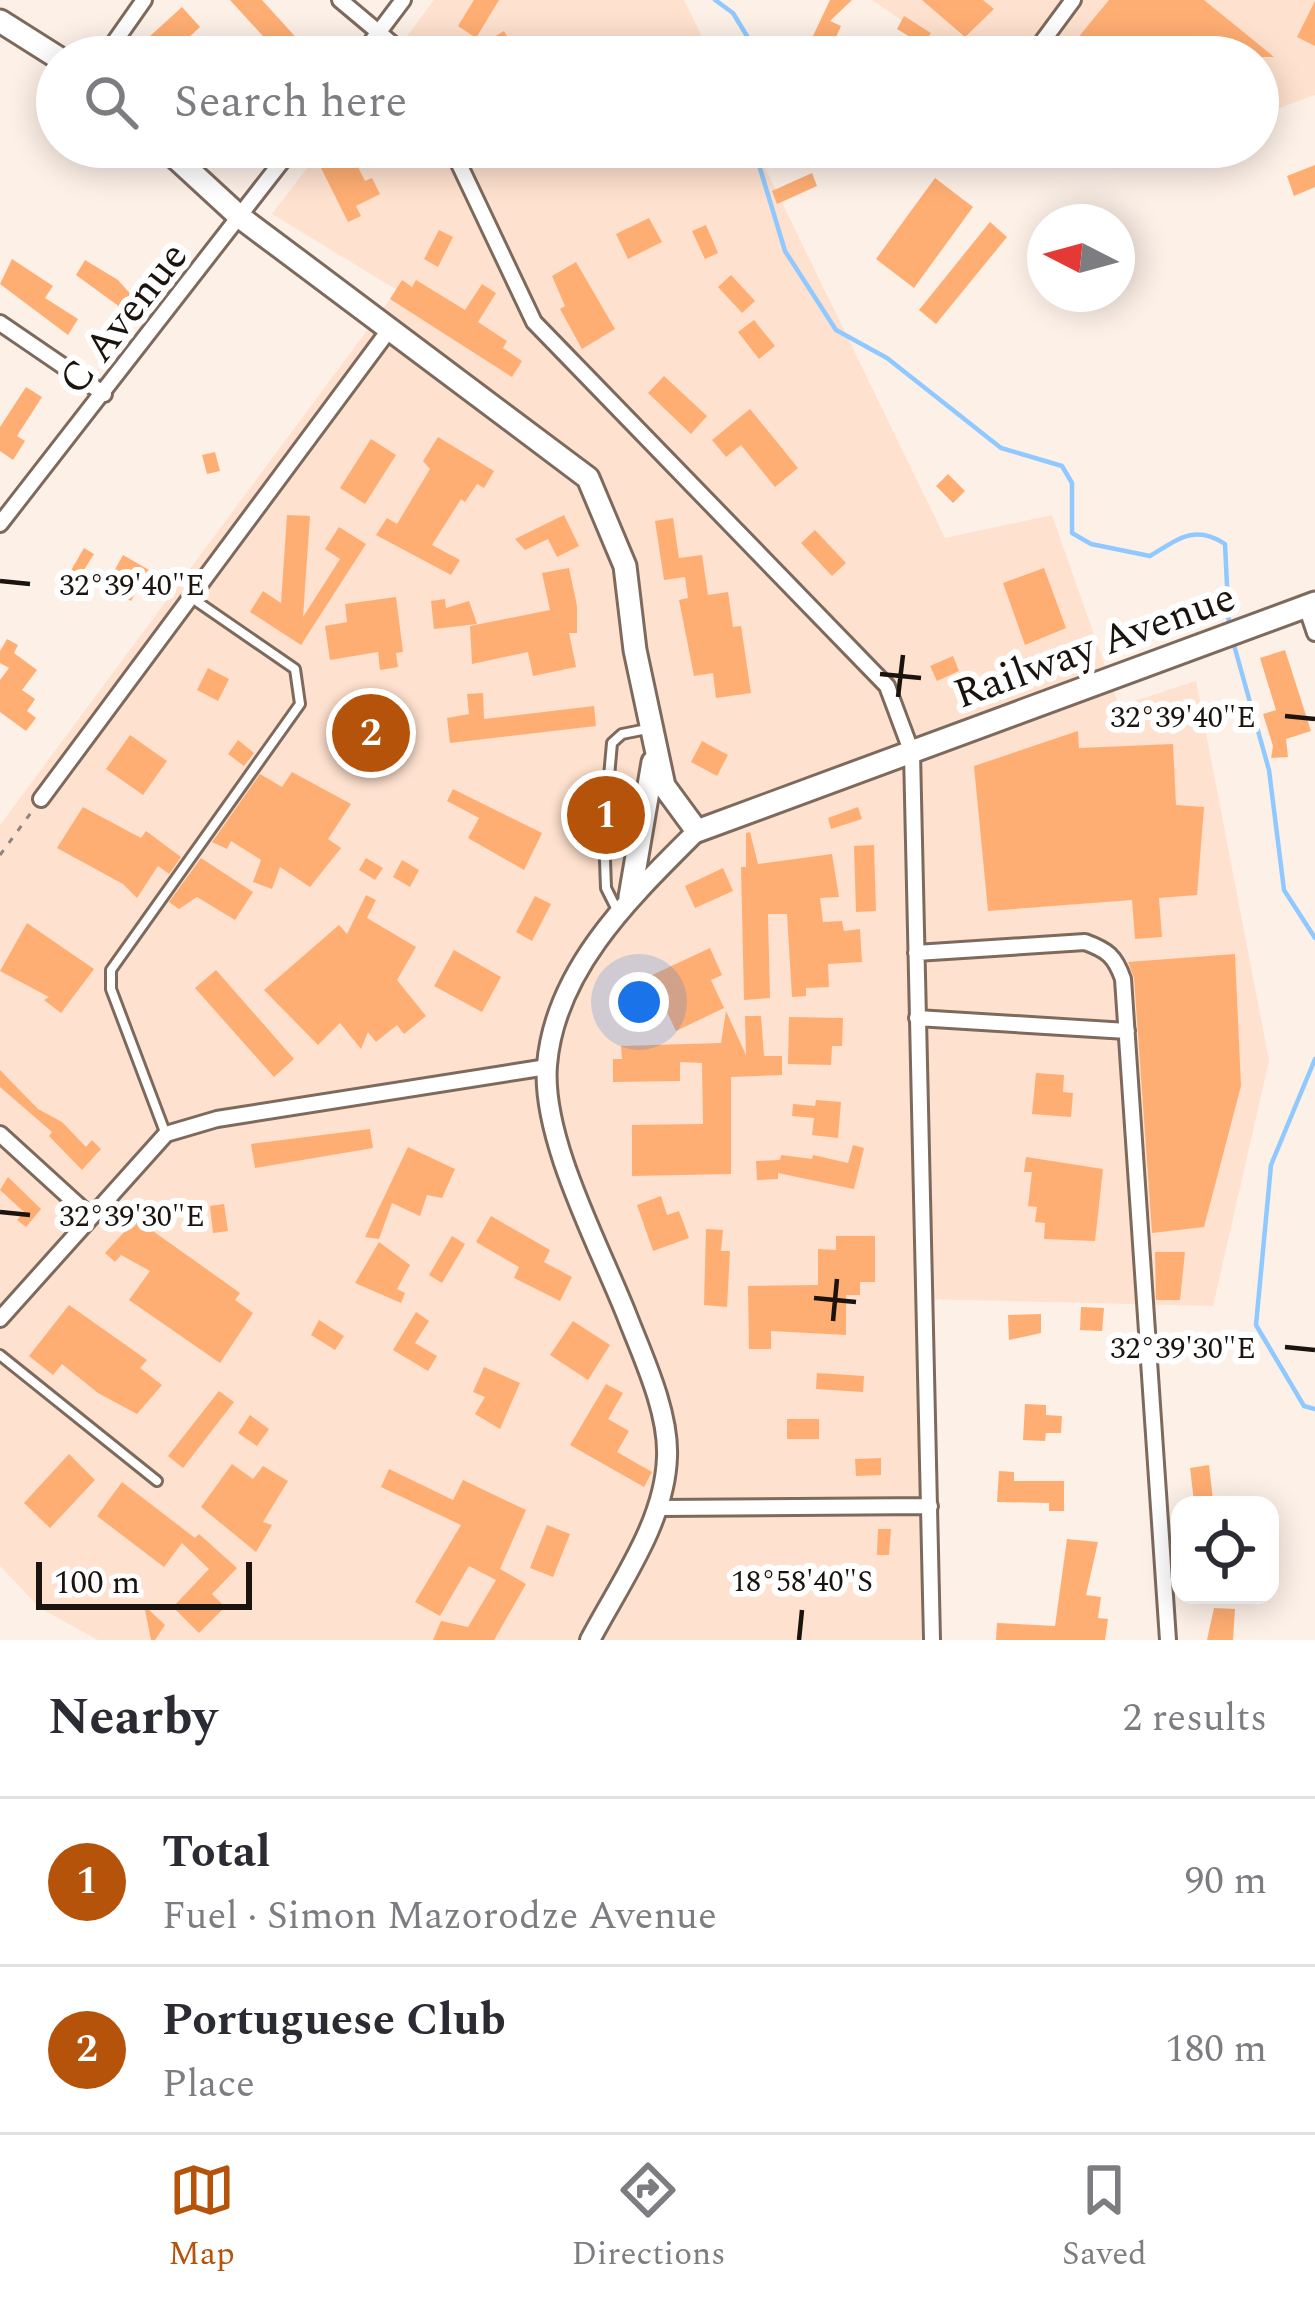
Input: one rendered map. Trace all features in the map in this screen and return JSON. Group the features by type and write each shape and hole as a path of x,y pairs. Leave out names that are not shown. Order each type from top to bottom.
{"main road":[{"path":"0,21 36,44"},
{"path":"187,168 240,217 588,478 625,566 664,786 697,831"},
{"name":"Railway Avenue","path":"697,831 1310,605"},
{"path":"624,904 653,738"}],"street":[{"path":"119,36 144,0"},
{"path":"340,0 384,36"},
{"path":"376,36 403,0"},
{"path":"1046,36 1073,0"},
{"name":"C Avenue","path":"0,524 276,168"},
{"path":"461,168 534,322 887,686 912,753 932,1640"},
{"path":"0,323 104,394"},
{"path":"41,799 389,329"},
{"path":"1310,605 1315,633"},
{"path":"590,1640 659,1508 668,1454 658,1407 559,1142 547,1067 557,1020 589,953 624,904 697,831"},
{"path":"916,953 1064,942 1108,950 1123,979 1168,1640"},
{"path":"917,1018 1127,1031"},
{"path":"0,1319 166,1133 218,1119 547,1067"},
{"path":"0,1134 90,1216"},
{"path":"659,1508 930,1506"}],"lane":[{"path":"166,1133 111,988 111,970 300,704 295,669 188,595"},
{"path":"607,799 612,743 622,734 653,738"},
{"path":"604,832 606,888 624,904"},
{"path":"0,1355 157,1481"}],"path":[{"path":"0,855 41,799"}],"shaded area":[{"path":"434,0 684,0 702,36 407,36"},
{"path":"872,0 1315,0 1315,95 1279,108 1279,36 924,36"},
{"path":"307,168 765,168 945,538 1052,515 1119,706 1196,681 1269,1061 1213,1306 922,1299 921,1640 98,1640 40,1608 0,1566 0,825 397,290 272,214"}],"building":[{"path":"230,0 262,0 295,36 263,36"},
{"path":"474,0 499,0 477,36 458,26"},
{"path":"830,0 852,0 830,21 841,26 836,36 813,36"},
{"path":"922,0 983,0 994,9 964,36"},
{"path":"1109,0 1204,0 1248,36 1079,36"},
{"path":"1315,1 1315,46 1297,37"},
{"path":"182,7 200,27 190,36 150,36"},
{"path":"904,16 931,33 908,36 897,29"},
{"path":"1315,165 1315,187 1294,196 1287,176"},
{"path":"321,168 358,168 365,181 372,178 380,194 356,206 361,216 348,222"},
{"path":"812,173 817,186 777,204 772,191"},
{"path":"935,178 973,207 914,288 876,259"},
{"path":"649,218 662,242 628,259 616,234"},
{"path":"990,222 1007,237 936,324 919,310"},
{"path":"706,225 718,253 705,259 692,231"},
{"path":"439,230 453,237 438,267 424,259"},
{"path":"12,259 53,286 45,298 78,319 68,335 0,284"},
{"path":"85,260 118,280 134,298 124,310 76,275"},
{"path":"576,262 615,329 582,349 560,309 565,306 552,276"},
{"path":"731,275 755,301 742,313 718,287"},
{"path":"402,280 412,287 416,280 465,310 482,284 496,293 478,322 507,341 503,348 522,361 512,377 390,299"},
{"path":"754,320 775,346 759,359 738,332"},
{"path":"664,376 707,416 691,434 648,393"},
{"path":"26,387 42,397 17,436 25,441 13,460 0,451 0,427"},
{"path":"750,409 798,468 775,487 741,445 726,457 712,440"},
{"path":"438,437 494,471 484,488 477,484 465,502 461,499 432,545 460,560 451,575 376,535 387,518 397,524 430,469 423,461"},
{"path":"371,439 396,455 365,504 340,488"},
{"path":"215,452 220,471 207,474 202,455"},
{"path":"948,474 965,491 953,503 936,486"},
{"path":"287,515 310,516 303,617 340,559 325,549 339,527 366,544 301,645 250,612 263,591 281,603"},
{"path":"564,515 579,546 557,557 548,539 525,550 515,539"},
{"path":"673,518 679,558 702,555 708,595 728,592 733,627 741,626 751,693 716,698 713,673 694,676 679,600 688,598 685,577 664,580 655,521"},
{"path":"815,530 846,563 832,576 801,543"},
{"path":"84,548 94,554 79,578 70,572"},
{"path":"123,555 149,570 131,601 106,586"},
{"path":"569,568 577,606 577,633 569,633 576,667 533,676 528,652 472,664 470,626 550,610 542,573"},
{"path":"1044,568 1066,628 1025,645 1003,583"},
{"path":"396,597 403,652 396,653 398,667 380,670 378,652 330,660 325,626 347,622 345,604"},
{"path":"445,599 446,608 469,601 477,624 434,629 431,601"},
{"path":"7,639 18,645 14,653 37,670 22,690 35,699 27,711 36,718 26,731 0,712 0,680 9,668 0,663 0,651"},
{"path":"1285,650 1311,731 1286,739 1288,757 1271,758 1273,746 1263,714 1276,710 1260,658"},
{"path":"953,656 959,671 937,681 930,666"},
{"path":"208,668 229,679 218,701 197,690"},
{"path":"483,693 484,719 594,706 596,726 450,743 447,718 469,714 467,694"},
{"path":"367,699 403,719 373,766 338,746"},
{"path":"1078,731 1079,748 1173,744 1176,805 1204,807 1197,895 1159,898 1162,937 1135,939 1132,900 988,911 974,766"},
{"path":"130,735 167,761 143,795 106,769"},
{"path":"238,740 254,753 244,766 228,754"},
{"path":"702,741 728,755 717,776 691,762"},
{"path":"292,772 351,804 328,839 341,848 310,887 280,867 272,889 253,882 261,860 231,841 227,849 212,842 260,774 282,787"},
{"path":"453,789 542,833 524,870 468,838 479,818 447,801"},
{"path":"602,806 613,817 602,828 591,817"},
{"path":"83,807 141,838 146,831 181,857 169,874 158,866 137,898 123,884 57,848"},
{"path":"858,807 862,819 831,829 828,818"},
{"path":"750,832 758,864 832,854 839,897 820,898 823,922 842,921 844,931 860,929 862,962 828,964 829,987 806,988 806,996 792,997 787,914 768,914 770,998 744,1000 741,867 746,867 746,833"},
{"path":"874,845 876,911 856,912 854,846"},
{"path":"201,858 253,892 235,920 197,897 179,909 169,902"},
{"path":"366,858 383,868 375,880 359,870"},
{"path":"402,860 419,870 410,887 393,877"},
{"path":"723,868 733,891 695,908 685,886"},
{"path":"366,895 376,900 367,918 416,947 397,980 426,1016 404,1034 397,1025 376,1042 368,1032 361,1049 340,1023 318,1045 264,990 339,925 347,934"},
{"path":"535,896 551,904 532,941 516,932"},
{"path":"27,923 94,969 61,1013 44,1000 49,997 0,971"},
{"path":"710,948 722,975 711,980 724,1008 676,1031 650,976"},
{"path":"454,950 501,977 482,1012 434,986"},
{"path":"1235,954 1241,1086 1204,1227 1152,1233 1134,978 1128,962"},
{"path":"216,970 294,1059 274,1077 195,988"},
{"path":"726,1011 746,1055 745,1016 761,1016 764,1056 782,1056 782,1075 731,1077 731,1174 632,1176 632,1125 703,1124 702,1063 680,1062 680,1081 613,1082 613,1059 622,1059 621,1046 721,1043"},
{"path":"789,1017 843,1018 842,1046 832,1046 831,1065 788,1064"},
{"path":"0,1070 38,1109 62,1122 86,1147 92,1140 101,1149 82,1170 49,1136 52,1132 0,1087"},
{"path":"1036,1073 1064,1075 1063,1092 1073,1093 1071,1117 1032,1114"},
{"path":"816,1100 841,1102 838,1138 812,1135 814,1118 792,1116 793,1104 815,1106"},
{"path":"370,1129 373,1148 255,1168 251,1144"},
{"path":"853,1145 864,1148 854,1189 778,1173 778,1179 757,1180 756,1161 780,1160 781,1155 812,1159 813,1155 848,1163"},
{"path":"408,1147 455,1169 442,1198 427,1195 420,1216 392,1203 379,1239 365,1237"},
{"path":"1026,1157 1103,1169 1095,1241 1044,1239 1045,1223 1035,1222 1037,1207 1028,1206 1032,1172 1024,1172"},
{"path":"8,1177 41,1209 26,1227 17,1220 24,1212 0,1190"},
{"path":"661,1196 667,1215 679,1211 689,1238 653,1251 637,1205"},
{"path":"224,1204 228,1231 213,1233 210,1206"},
{"path":"491,1216 550,1250 544,1262 572,1277 560,1301 514,1278 519,1267 476,1242"},
{"path":"136,1219 240,1293 235,1300 253,1313 220,1363 129,1300 150,1271 121,1255 115,1262 105,1253"},
{"path":"706,1229 723,1230 721,1251 730,1251 727,1307 704,1305"},
{"path":"452,1236 465,1244 442,1283 429,1275"},
{"path":"836,1236 875,1236 875,1282 860,1282 860,1295 846,1295 846,1335 771,1331 771,1349 749,1349 748,1286 818,1285 818,1249 836,1250"},
{"path":"379,1242 410,1265 397,1289 405,1293 401,1303 355,1283"},
{"path":"1155,1252 1185,1252 1180,1300 1156,1300"},
{"path":"69,1305 147,1360 140,1368 162,1385 137,1414 98,1393 62,1364 53,1375 29,1356"},
{"path":"1081,1307 1104,1308 1102,1331 1080,1330"},
{"path":"416,1312 429,1321 415,1343 437,1356 428,1371 393,1350"},
{"path":"1041,1314 1041,1333 1009,1340 1008,1315"},
{"path":"319,1320 344,1336 335,1350 311,1335"},
{"path":"573,1321 610,1345 588,1380 550,1355"},
{"path":"484,1367 520,1383 500,1429 475,1414 485,1397 473,1392"},
{"path":"817,1373 864,1376 863,1392 816,1389"},
{"path":"606,1384 623,1393 608,1419 629,1431 617,1452 652,1472 644,1487 570,1445"},
{"path":"219,1391 234,1402 183,1468 168,1456"},
{"path":"1025,1404 1046,1405 1046,1415 1062,1416 1061,1433 1046,1433 1045,1441 1023,1440"},
{"path":"250,1415 269,1429 257,1446 238,1433"},
{"path":"787,1419 819,1419 819,1439 787,1439"},
{"path":"69,1454 95,1480 50,1528 24,1503"},
{"path":"881,1458 881,1475 856,1476 855,1459"},
{"path":"232,1464 253,1479 263,1466 288,1481 263,1522 272,1525 256,1552 201,1507"},
{"path":"1209,1465 1213,1496 1193,1496 1190,1468"},
{"path":"389,1469 453,1500 463,1480 526,1510 500,1569 526,1584 494,1640 433,1640 441,1621 468,1627 496,1580 469,1566 440,1616 415,1602 461,1525 381,1487"},
{"path":"999,1471 1014,1472 1014,1481 1064,1481 1064,1511 1049,1511 1049,1503 997,1502"},
{"path":"122,1482 195,1538 199,1534 237,1568 212,1594 225,1607 199,1633 173,1607 209,1569 182,1543 164,1567 97,1516"},
{"path":"547,1525 570,1534 553,1577 530,1568"},
{"path":"878,1529 891,1529 889,1555 877,1555"},
{"path":"1067,1539 1098,1542 1086,1595 1101,1597 1098,1618 1108,1619 1105,1640 996,1640 997,1623 1055,1626"},
{"path":"144,1605 165,1625 155,1640 151,1640"},
{"path":"1214,1608 1235,1609 1233,1640 1207,1640"}],"waterway":[{"path":"715,0 733,13 747,36"},
{"path":"760,168 785,251 836,330 887,358 1001,448 1062,466 1072,483 1072,533 1091,544 1150,556 1195,535 1225,544 1229,627"},
{"path":"1232,638 1269,770 1284,890 1315,938"},
{"path":"1315,1059 1271,1165 1256,1325 1304,1406 1315,1409"}],"place":[{"name":"Portuguese Club","path":"371,733"},
{"name":"Total","path":"606,815"}]}
